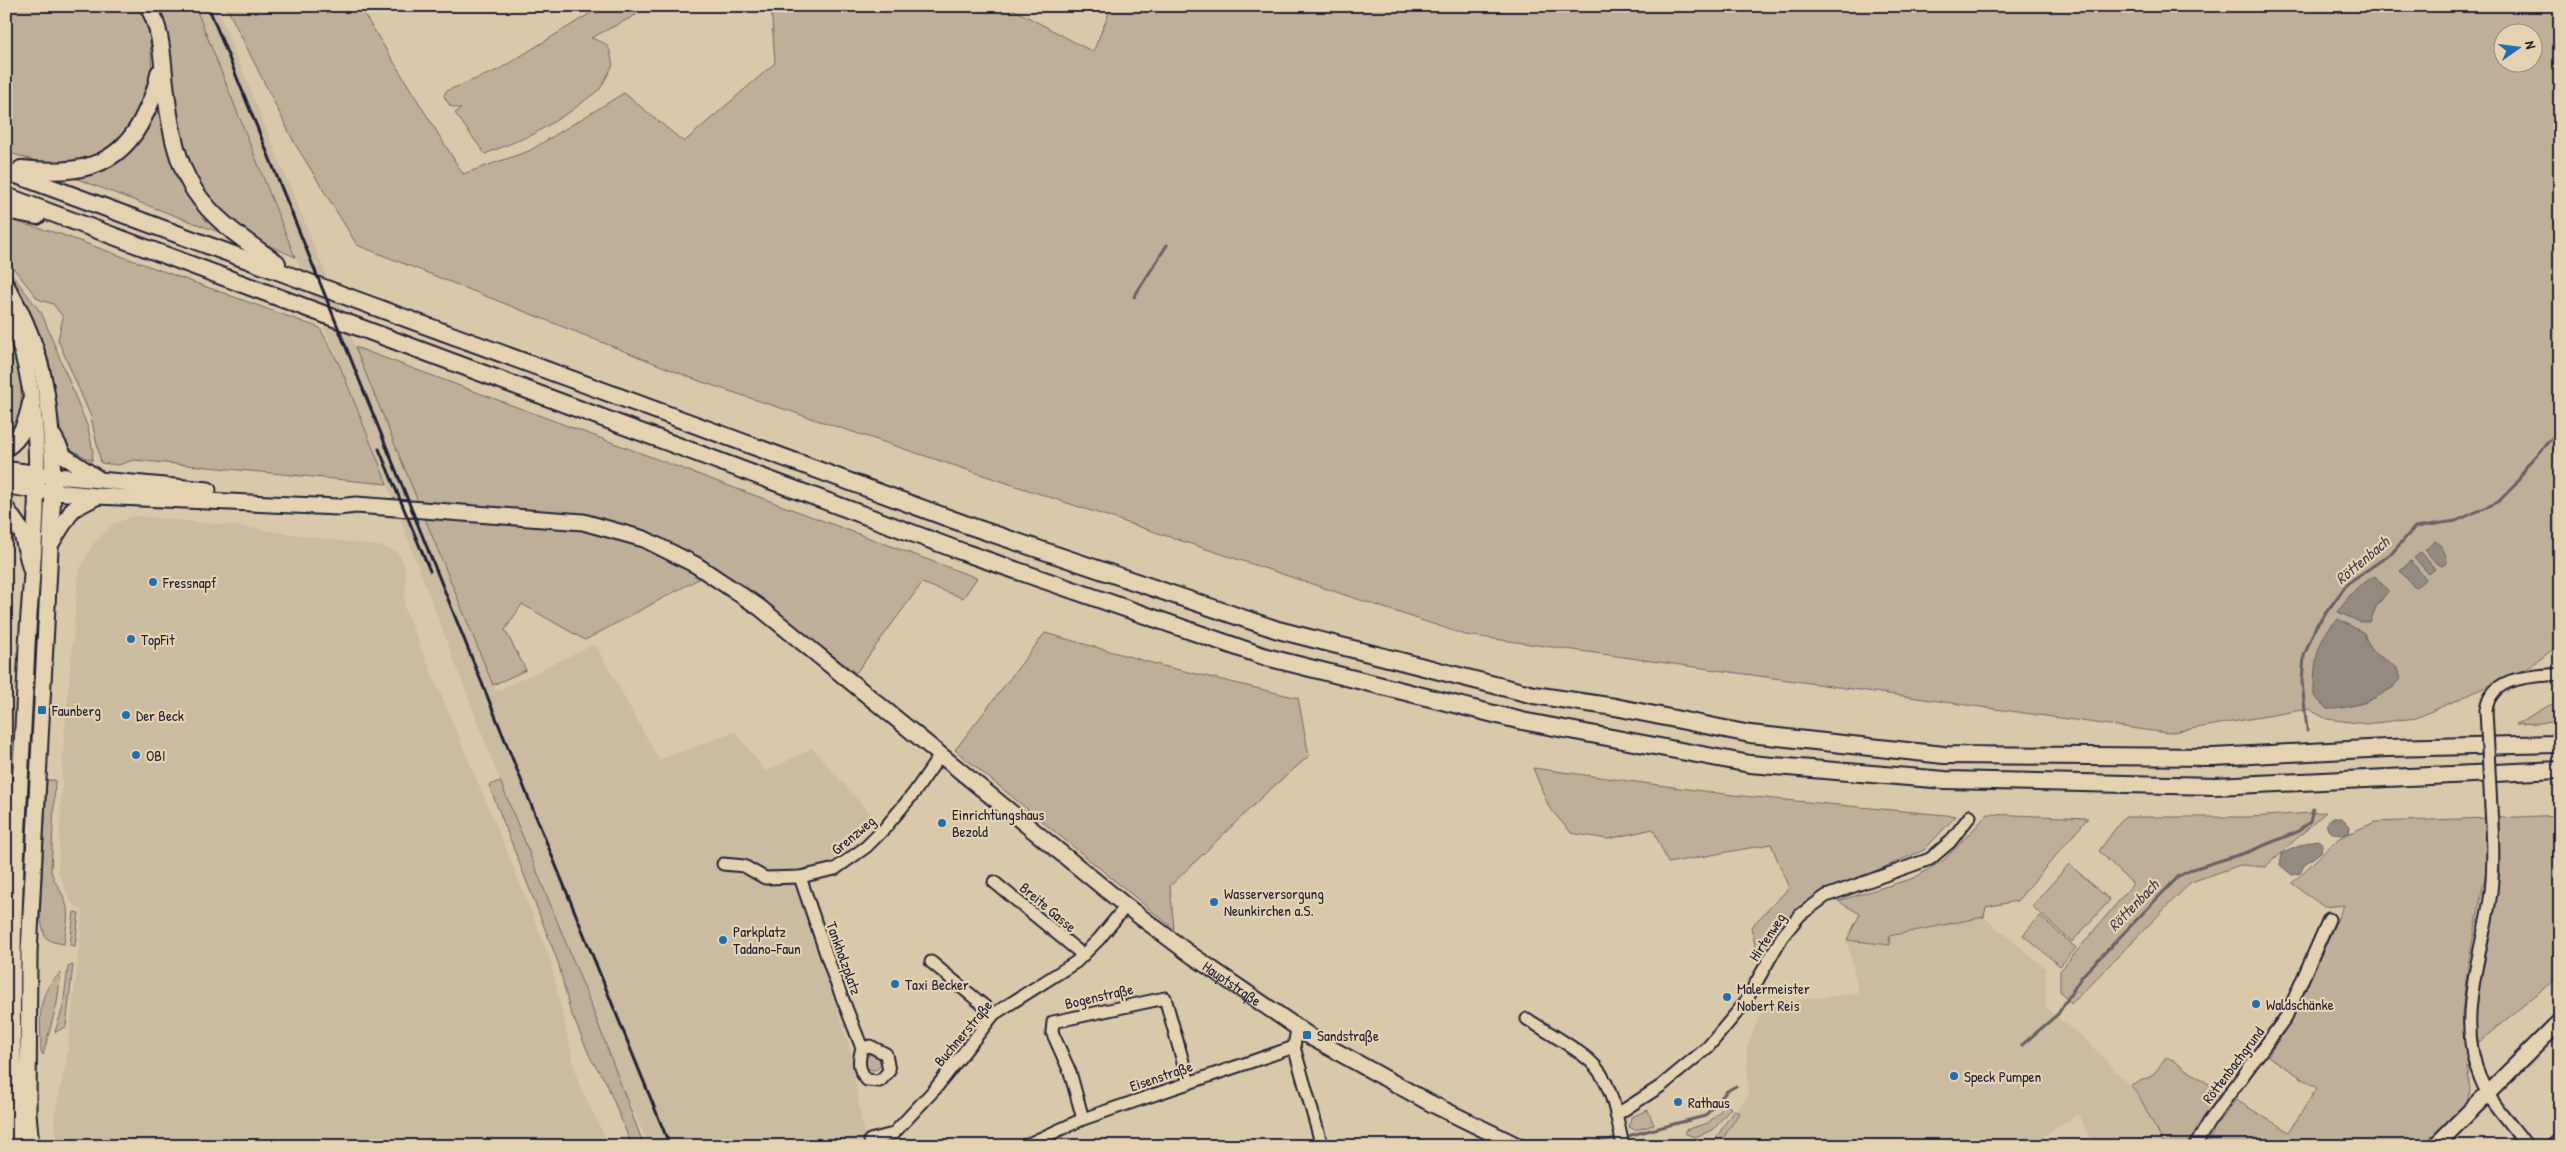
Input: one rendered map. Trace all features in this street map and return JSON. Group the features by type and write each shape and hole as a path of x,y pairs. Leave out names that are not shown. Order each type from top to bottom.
{"highway":[{"path":"148,6 156,25 175,148 187,181 206,207 232,233 304,280"},
{"path":"6,169 39,172 75,170 90,167 111,158 128,144 140,125 154,95 162,58"},
{"path":"6,169 970,526 1278,630 1534,695 1615,707 1750,734 1944,755 2213,757 2387,748 2560,744"},
{"path":"6,196 954,549 1266,657 1522,721 1750,764 1945,780 2215,786 2560,770"},
{"path":"6,210 95,229"},
{"path":"6,448 19,436 27,421 31,403"},
{"path":"6,470 42,480"},
{"path":"6,485 42,480"},
{"path":"6,509 22,532 31,568"}],"main road":[{"path":"6,285 24,317 43,370 52,431 58,448 64,456 104,482"},
{"path":"6,307 21,346 42,480 53,491 97,496 338,507 356,506"},
{"path":"18,1146 13,1074 14,954 31,568 42,480 52,431"},
{"path":"42,480 104,482 335,499 356,506"},
{"path":"31,1146 28,1113 29,952 53,491"},
{"path":"50,545 73,508 97,496"},
{"name":"Hauptstraße","path":"356,506 583,522 644,539 696,565 759,607 1126,906 1297,1029 1430,1103 1518,1146"},
{"path":"2435,1146 2560,1021"}],"street":[{"path":"2527,1146 2488,1092 2481,1080 2473,1055 2470,1012 2491,892 2493,839 2486,710 2488,697 2495,688 2508,681 2560,674"},
{"name":"Grenzweg","path":"723,864 744,866 765,878 800,877 835,869 866,846 914,793 940,754"},
{"name":"Hirtenweg","path":"1616,1115 1661,1086 1708,1047 1744,1004 1782,937 1800,914 1826,896 1930,859 1950,842 1970,816"},
{"name":"Tankholzplatz","path":"800,877 834,977 862,1048"},
{"name":"Breite Gasse","path":"994,882 1083,955"},
{"name":"Buchnerstraße","path":"870,1140 893,1134 936,1089 994,1014 1083,955 1126,906"},
{"name":"Röttenbachgrund","path":"2195,1146 2210,1122 2286,1017 2329,918"},
{"path":"931,962 994,1014"},
{"name":"Bogenstraße","path":"1083,1119 1070,1072 1052,1032 1053,1022 1165,998 1189,1083"},
{"path":"1527,1019 1590,1061 1606,1086 1616,1115 1623,1146"},
{"path":"1297,1029 1294,1046 1322,1146"},
{"name":"Eisenstraße","path":"1024,1146 1083,1119 1294,1046"},
{"path":"2550,1146 2560,1138"}],"shaded area":[{"path":"6,6 141,8 149,29 152,71 141,115 114,147 95,160 65,165 43,163 6,152"},
{"path":"156,6 195,6 295,257 241,233 188,174"},
{"path":"195,6 216,6 496,691 595,644 659,760 735,732 766,772 812,748 876,821 798,891 849,1045 866,1146 650,1146 617,1078 588,997 500,781 387,484"},
{"path":"226,6 359,6 463,174 529,151 624,93 684,142 775,63 771,6 1007,6 1093,52 1112,6 2560,6 2560,644 2527,669 2416,718 2366,724 2327,719 2308,709 2167,733 1466,635 702,382 357,245 294,142","holes":["2388,591 2376,607 2370,622 2338,612 2343,605","2364,633 2373,651 2390,662 2394,687 2364,703 2347,706"]},
{"path":"602,6 636,6 636,15 591,38 608,46 613,65 600,89 571,111 534,134 485,154 455,113 461,109 450,106 444,96 446,91 498,70"},
{"path":"160,92 163,120 221,233 72,177 105,168"},
{"path":"6,219 60,234 320,328 340,366 387,484 134,460 118,465 101,463 91,417 58,340 63,317 53,304 38,299 6,259"},
{"path":"6,267 42,314 88,428 93,451 92,461 67,447 61,432 49,361 32,317"},
{"path":"6,322 18,370 21,407 19,419 6,439"},
{"path":"355,347 977,578 963,598 922,583 856,673 717,569 585,640 522,604 505,630 526,670 493,685"},
{"path":"134,516 229,525 384,547 395,551 401,557 405,567 406,581 404,607 550,959 578,1082 609,1146 58,1146 54,1118 66,1065 83,910 72,904 58,872 64,739 79,571 93,544 113,524"},
{"path":"2435,541 2442,548 2446,557 2447,563 2442,566 2436,563 2425,550"},
{"path":"2421,552 2435,569 2429,574 2414,558"},
{"path":"2411,561 2426,579 2415,588 2400,571"},
{"path":"2375,576 2388,591 2376,607 2370,622 2360,622 2338,612 2358,587"},
{"path":"2338,619 2364,633 2373,651 2397,668 2400,679 2377,697 2356,705 2327,709 2314,696 2317,654 2325,635"},
{"path":"1045,633 1163,666 1298,698 1309,756 1266,793 1170,886 1174,929 955,750"},
{"path":"2560,704 2560,722 2516,724 2550,705"},
{"path":"1533,768 1732,795 1956,816 1924,850 1815,897 1779,927 1758,958 1751,927 1789,888 1771,844 1668,863 1653,829 1608,839 1571,833 1549,807"},
{"path":"47,780 55,780 51,871 67,908 64,944 53,942 45,937 40,917"},
{"path":"500,781 588,997 644,1146 632,1146 606,1082 591,1059 570,1010 558,962 489,785"},
{"path":"2326,812 2265,867 2240,865 2191,882 2071,1004 2060,991 2060,971 2133,884 2099,851 2124,817 2250,817"},
{"path":"1988,814 2088,818 2017,901 1986,907 1984,917 1889,936 1890,945 1847,940 1860,914 1838,901 1914,878 1944,860"},
{"path":"2560,815 2560,975 2479,1042 2476,1036 2476,1001 2490,936 2500,871 2499,818"},
{"path":"2332,818 2342,818 2350,826 2349,833 2338,834 2328,830 2326,823"},
{"path":"2487,818 2487,865 2467,971 2462,1014 2470,1090 2467,1103 2423,1146 2206,1146 2218,1124 2236,1100 2289,1132 2317,1088 2268,1056 2290,1023 2344,905 2324,907 2292,883 2339,838 2375,822"},
{"path":"2317,840 2323,843 2321,852 2305,864 2300,873 2292,875 2280,865 2282,853"},
{"path":"2069,864 2110,900 2072,942 2032,906"},
{"path":"74,912 79,913 75,946 70,945"},
{"path":"2040,916 2076,948 2060,966 2023,935"},
{"path":"1984,917 2046,969 2046,1008 2087,1041 2138,1094 2165,1146 2094,1146 2078,1114 2029,1146 1713,1146 1748,1095 1747,1048 1764,1004 1859,993 1847,940 1889,945 1889,937"},
{"path":"73,965 66,1027 55,1032 63,1007 68,967"},
{"path":"61,973 57,1003 43,1055 41,1051 41,1008 47,989"},
{"path":"873,1054 879,1056 881,1062 879,1068 873,1070 867,1068 865,1062 867,1056"},
{"path":"2167,1057 2224,1094 2200,1124 2190,1146 2165,1146 2138,1094 2130,1085 2152,1076"},
{"path":"1726,1105 1731,1108 1713,1130 1695,1137 1686,1134 1685,1130 1708,1123"},
{"path":"1648,1110 1654,1125 1635,1130 1629,1127 1631,1117"},
{"path":"1734,1110 1739,1113 1718,1146 1711,1146"}],"waterway":[{"path":"1134,297 1167,245"},
{"name":"Röttenbach","path":"2307,730 2302,682 2304,656 2316,626 2348,583 2392,553 2415,527 2456,521 2498,502 2516,484 2528,464 2560,429"},
{"name":"Röttenbach","path":"2022,1045 2058,1014 2082,976 2179,876 2193,869 2248,852 2297,832 2310,822 2313,809"},
{"name":"Röttenbach","path":"1566,1146 1620,1138 1705,1116 1727,1091 1736,1086"}],"railway":[{"path":"208,6 670,1146"},
{"path":"379,449 430,571"}],"place":[{"name":"Fressnapf","path":"153,582"},
{"name":"TopFit","path":"131,639"},
{"name":"Faunberg","path":"42,710"},
{"name":"Der Beck","path":"126,715"},
{"name":"OBI","path":"136,755"},
{"name":"Einrichtungshaus Bezold","path":"942,823"},
{"name":"Wasserversorgung Neunkirchen a.S.","path":"1214,902"},
{"name":"Parkplatz Tadano-Faun","path":"723,940"},
{"name":"Taxi Becker","path":"895,984"},
{"name":"Malermeister Nobert Reis","path":"1727,997"},
{"name":"Waldschänke","path":"2256,1004"},
{"name":"Sandstraße","path":"1307,1035"},
{"name":"Speck Pumpen","path":"1954,1076"},
{"name":"Rathaus","path":"1678,1102"}]}
